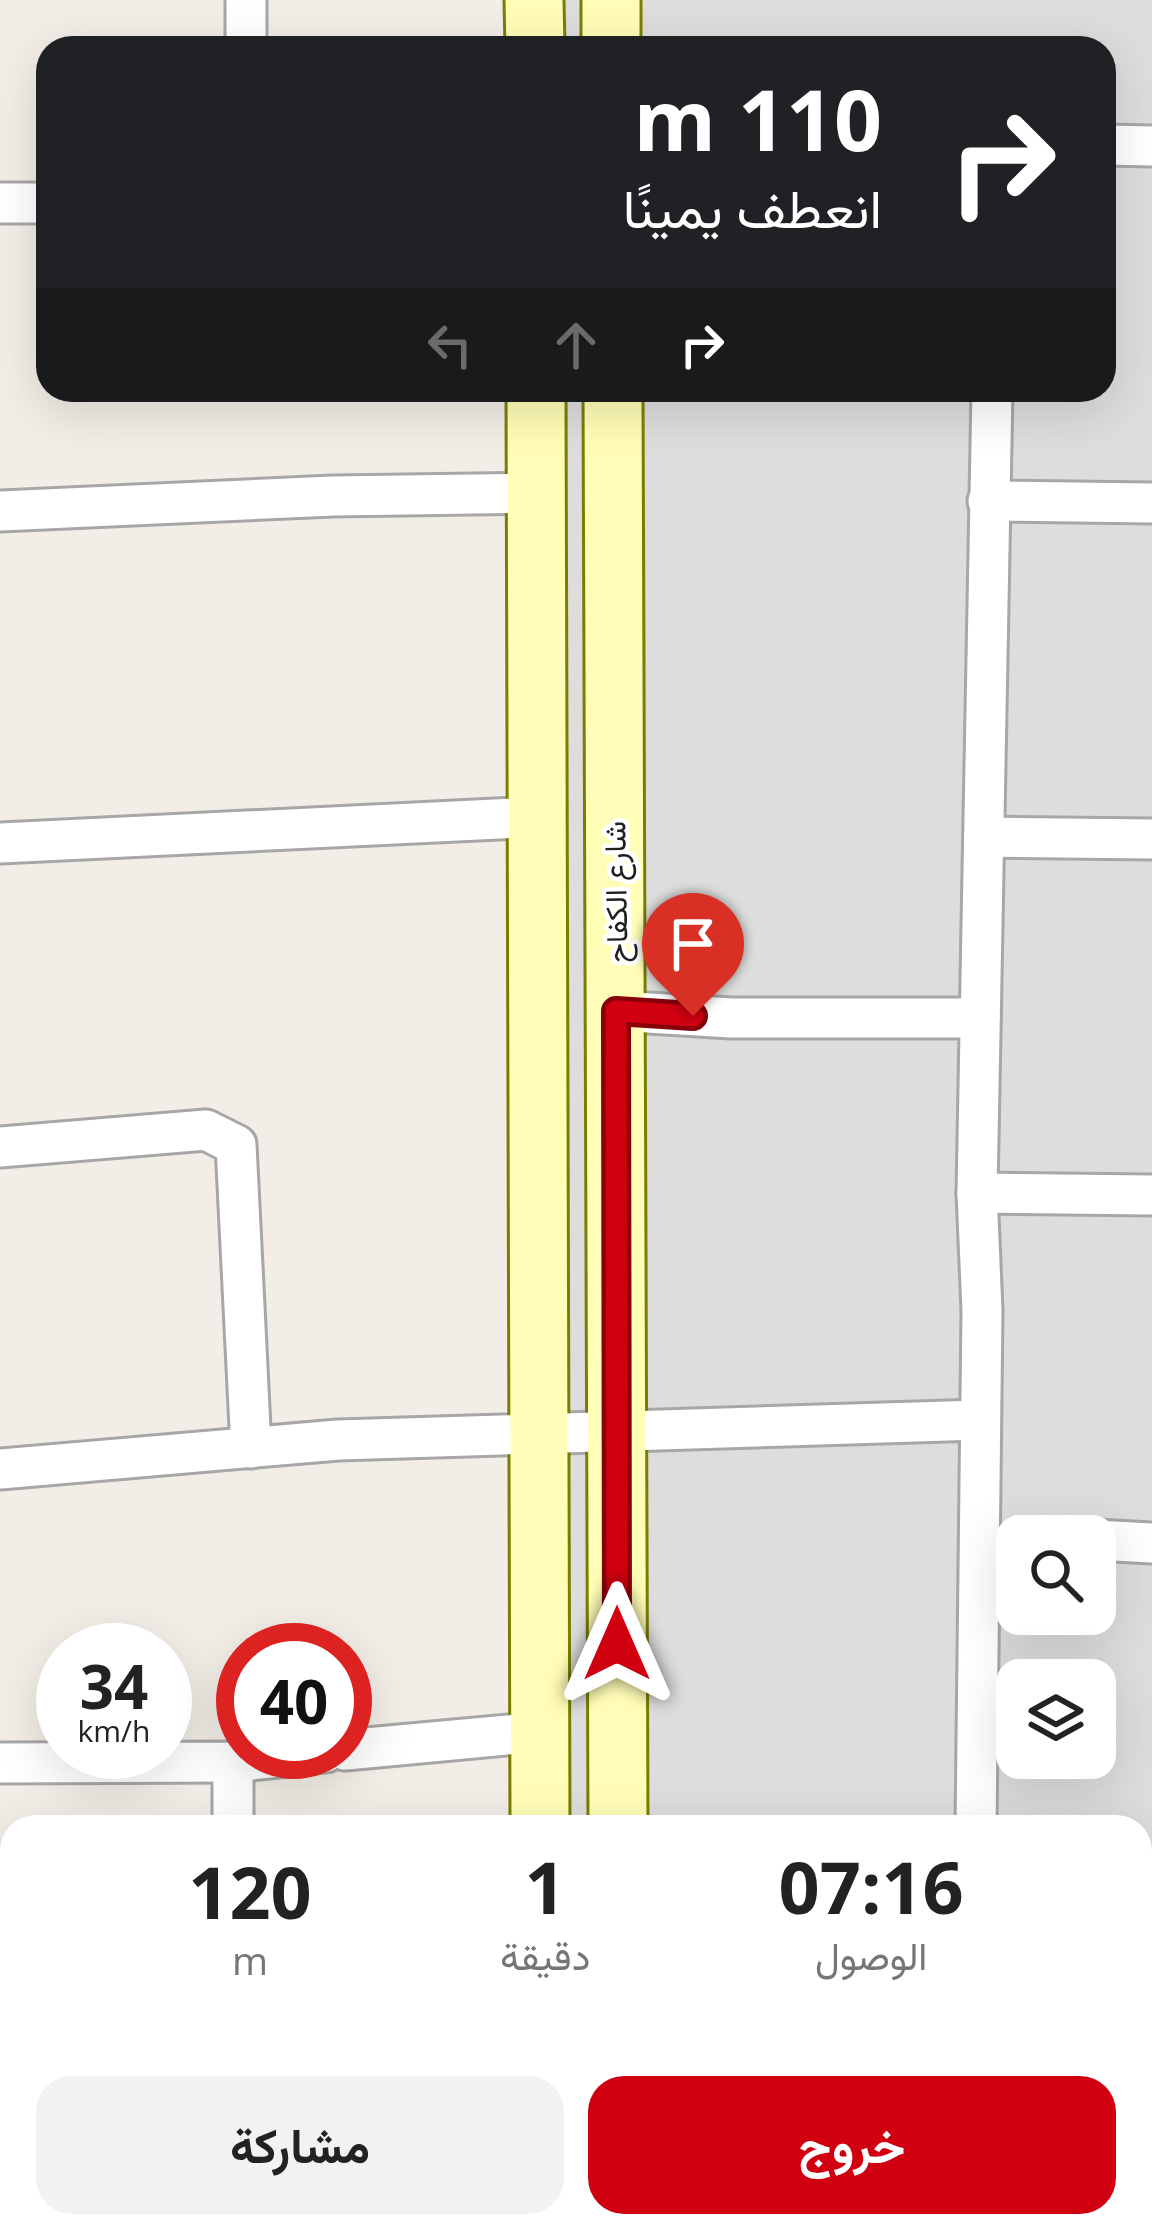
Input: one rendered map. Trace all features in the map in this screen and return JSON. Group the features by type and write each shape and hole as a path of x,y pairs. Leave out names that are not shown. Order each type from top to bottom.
{"street":[{"path":"246,0 246,36"},
{"path":"535,0 535,36"},
{"path":"611,0 611,36"},
{"path":"1116,145 1152,146"},
{"path":"0,203 36,203"},
{"path":"536,402 540,1815"},
{"name":"شارع الكفاح","path":"613,402 618,1815"},
{"path":"992,402 977,1193 980,1420 996,1524"},
{"path":"0,512 333,496 537,493"},
{"path":"988,501 1152,503"},
{"path":"0,843 538,817"},
{"path":"984,837 1152,839"},
{"path":"616,1011 731,1018 980,1018"},
{"path":"0,1147 206,1130 236,1145 250,1448"},
{"path":"977,1193 1152,1195"},
{"path":"0,1469 338,1440 980,1420"},
{"path":"1116,1541 1152,1543"},
{"path":"977,1815 996,1563"},
{"path":"372,1748 540,1732"},
{"path":"0,1763 216,1762"},
{"path":"233,1779 233,1815"}],"shaded area":[{"path":"540,0 1152,0 1152,1815 566,1815 546,402 1116,402 1116,36 541,36"}],"route":[{"path":"617,1644 616,1011 693,1016"}]}
